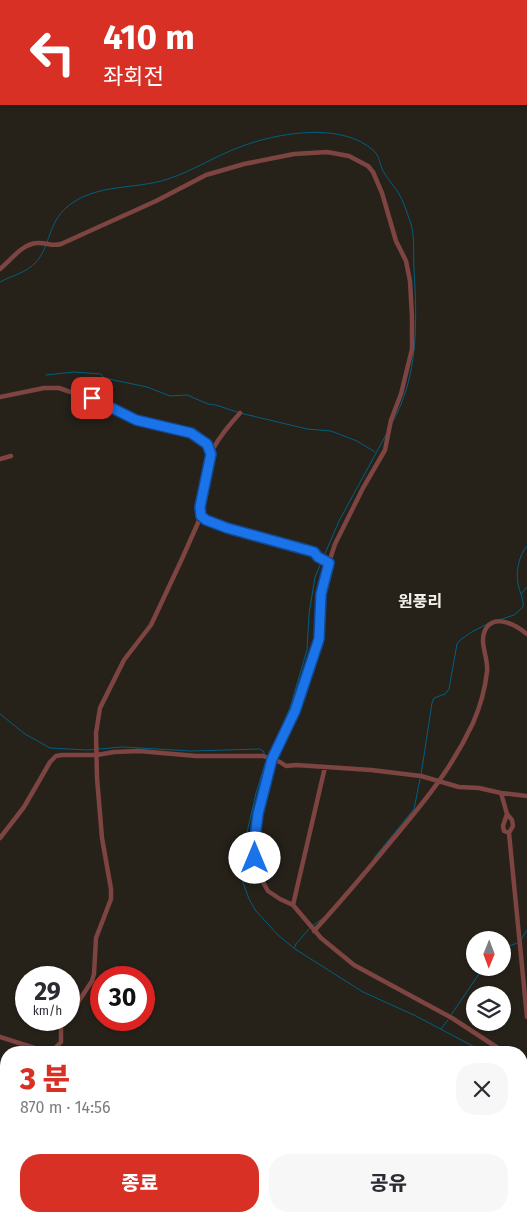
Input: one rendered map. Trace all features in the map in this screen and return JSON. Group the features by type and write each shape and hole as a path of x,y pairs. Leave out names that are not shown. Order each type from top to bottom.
{"street":[{"path":"0,269 31,244 40,243 54,246 61,244 156,201 206,175 244,164 316,152 349,156 368,166 373,172 380,187 391,228 406,261 410,281 412,349 401,394 391,420 385,450 343,528 329,563 321,594 319,639 295,711 272,759 258,814 254,845 255,858 268,891 293,905 314,931 354,965 452,1018 495,1046"},
{"path":"0,398 44,388 59,388 100,402 136,420 191,433 207,444 211,454"},
{"path":"80,999 92,981 96,938 111,899 102,838 97,778 96,733 100,708 124,660 151,625 182,562 201,516 202,495 212,449 240,413"},
{"path":"0,459 11,456"},
{"path":"201,516 206,520 227,528 314,552 318,557 329,563"},
{"path":"314,931 368,870 439,782 464,742 474,721 487,670 482,637 485,629 490,624 503,621 527,634"},
{"path":"0,838 24,808 50,762 56,756 139,751 196,756 263,756 286,766 296,764 421,776 459,787 479,788 527,796"},
{"path":"293,905 325,767"},
{"path":"501,793 507,814 512,820 513,826 509,833 527,1018"},
{"path":"507,814 502,826 509,833"},
{"path":"57,1046 61,1042 61,1031"},
{"path":"0,1037 28,1046"}],"waterway":[{"path":"0,282 33,265 41,256 56,220 67,207 78,199 103,190 168,179 255,142 309,132 345,136 361,142 376,153 383,171 402,200 412,229 416,309 414,348 407,386 401,405 392,423"},
{"path":"46,375 74,372 101,374 104,378 147,387 170,396 187,395 208,404 240,413 307,429 331,431 357,441 375,452"},
{"path":"387,433 339,521 315,577 309,614 307,650 290,708 265,764 256,793 243,850 242,880 256,911 278,935 295,949 363,992 416,1016 473,1046"},
{"path":"499,620 514,615 523,607 517,572 519,560 527,546"},
{"path":"521,594 527,587"},
{"path":"421,775 432,703 434,698 445,694 449,689 457,644 470,633 489,623"},
{"path":"0,714 25,734 50,748 87,750 123,747 191,751 260,749 264,752 264,755"},
{"path":"374,858 414,809 420,779"},
{"path":"312,926 325,917"},
{"path":"295,947 309,929"},
{"path":"521,940 527,930"},
{"path":"511,945 517,943"},
{"path":"451,1015 478,976"},
{"path":"441,1029 448,1020"}],"district":[{"name":"원풍리","path":"420,601"}],"route":[{"path":"92,398 136,420 191,433 207,444 211,454 200,507 201,516 206,520 260,538 314,552 318,557 329,563 323,581 319,608 319,639 295,711 272,759 258,814 254,845 255,858"}]}
